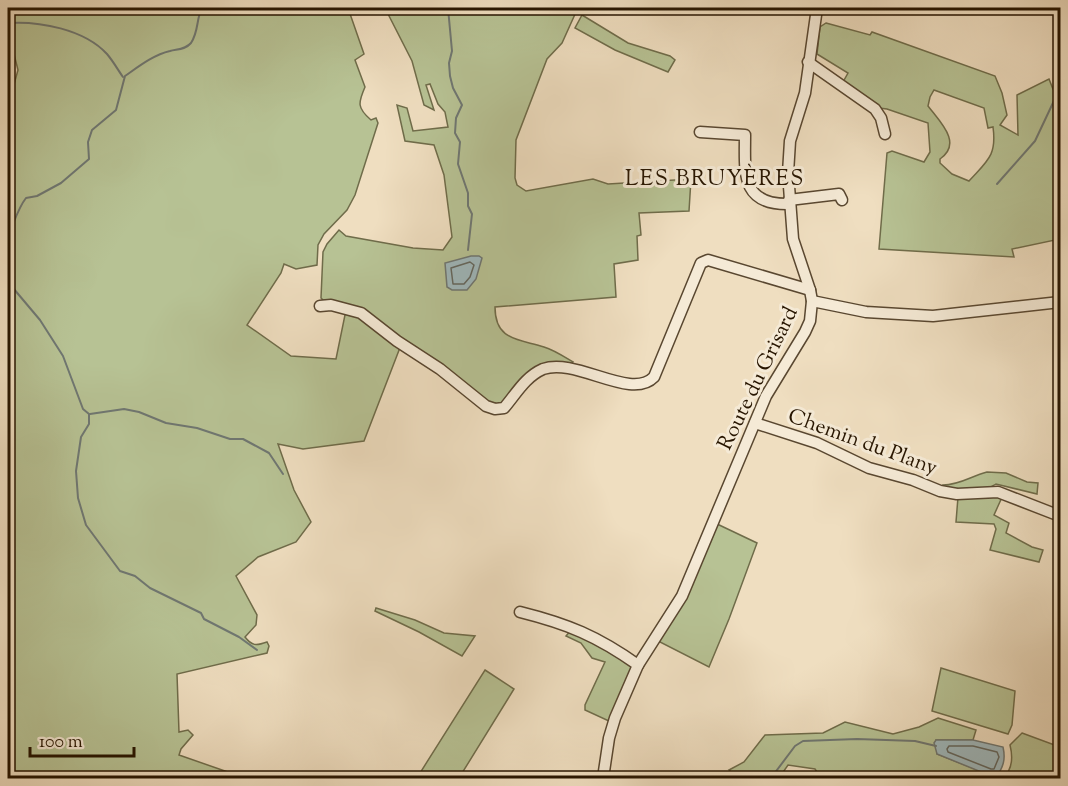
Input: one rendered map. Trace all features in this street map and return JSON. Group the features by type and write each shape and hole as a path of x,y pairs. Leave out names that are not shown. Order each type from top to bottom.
{"street":[{"name":"Route du Grisard","path":"603,778 609,738 615,718 638,664 682,596 772,384 806,332 810,321 811,295 793,239 789,202 790,141 803,99 816,8"},
{"path":"808,62 875,109 881,118 885,134"},
{"path":"699,132 746,135 745,175 749,188 764,201 789,202 839,194 842,200"},
{"path":"320,306 331,305 361,313 397,341 440,369 486,406 495,409 504,408 519,388 536,373 557,366 633,386 649,382 654,377 701,263 708,260 866,312 931,316 1060,302"},
{"name":"Chemin du Plany","path":"755,423 829,448 869,468 913,480 940,491 957,494 998,492 1060,516"},
{"path":"520,612 556,621 588,634 638,664"}],"green space":[{"path":"8,8 348,8 364,54 355,60 365,87 360,105 366,116 371,120 376,118 378,123 355,195 347,210 324,234 318,245 317,265 296,269 284,264 281,273 247,325 291,356 336,359 346,310 362,316 401,345 364,441 303,449 278,444 294,490 311,522 296,542 258,557 236,576 257,615 256,625 245,637 255,644 267,642 269,646 267,653 177,674 179,732 188,730 193,735 181,749 179,755 245,778 8,778 8,106 18,70 14,54 8,52"},
{"path":"385,8 571,8 576,12 562,43 547,59 516,140 515,178 517,185 526,191 593,179 608,184 691,179 689,211 639,213 641,235 637,236 638,260 614,264 616,297 495,307 499,326 510,337 544,347 573,362 571,364 547,364 505,403 495,406 391,331 321,298 323,252 339,230 346,236 413,248 443,250 452,237 444,175 434,145 405,141 397,105 407,108 413,131 448,127 445,112 438,104 430,84 426,85 434,110 424,105 412,61"},
{"path":"582,15 628,43 670,56 675,60 668,72 615,50 575,28"},
{"path":"826,23 870,35 872,32 995,76 1007,115 1000,125 1018,135 1017,95 1049,79 1060,98 1060,239 1012,249 1014,257 879,249 887,153 892,151 924,162 930,152 928,123 879,108 843,82 848,73 817,54 820,27","holes":["934,90 984,108 988,128 993,127 992,152 969,181 952,174 940,163 940,159 947,153 950,146 949,139 947,132 928,106"]},
{"path":"987,472 1006,473 1027,482 1038,483 1037,494 996,484 977,490 943,487 943,485 955,484"},
{"path":"1003,495 994,515 1009,523 1006,533 1032,547 1043,550 1039,562 990,550 996,529 994,524 956,522 958,497"},
{"path":"715,523 757,543 709,667 658,641 683,599"},
{"path":"376,608 415,620 444,633 475,636 462,656 375,611"},
{"path":"572,629 633,666 611,722 585,710 585,705 605,662 592,658 581,643 566,636"},
{"path":"941,668 1015,691 1012,725 1008,734 932,711"},
{"path":"485,670 514,689 459,778 427,778 420,773"},
{"path":"938,718 976,730 973,740 936,740 937,754 998,778 821,778 815,769 788,765 779,778 738,778 729,770 744,762 765,735 823,733 845,722 893,734 919,727"},
{"path":"1022,733 1060,747 1060,778 1003,778 1009,771 1011,763 1010,745"}],"water":[{"path":"471,256 482,258 476,279 467,290 452,290 447,287 445,263"},
{"path":"936,740 973,740 1003,747 1002,767 996,778 937,754 934,743"}],"waterway":[{"path":"8,236 26,198 37,196 61,183 89,159 88,142 92,130 116,110 125,76 158,55 189,45 195,34 202,8"},
{"path":"448,8 452,51 449,63 450,76 453,88 462,105 456,118 455,133 460,142 458,164 468,193 468,206 472,214 468,250"},
{"path":"8,23 47,25 86,38 107,54 123,77"},
{"path":"997,184 1035,141 1060,88"},
{"path":"8,282 40,320 63,356 83,409 89,414 89,424 81,437 76,471 78,498 86,525 120,571 135,576 150,588 201,613 204,619 239,637 257,650"},
{"path":"90,414 124,409 139,412 166,423 197,428 230,439 243,439 269,453 283,474"},
{"path":"771,778 795,746 803,741 857,739 915,741 936,746"},
{"path":"1026,778 1031,773 1050,778"}],"district":[{"name":"LES BRUYÈRES","path":"715,177"}]}
